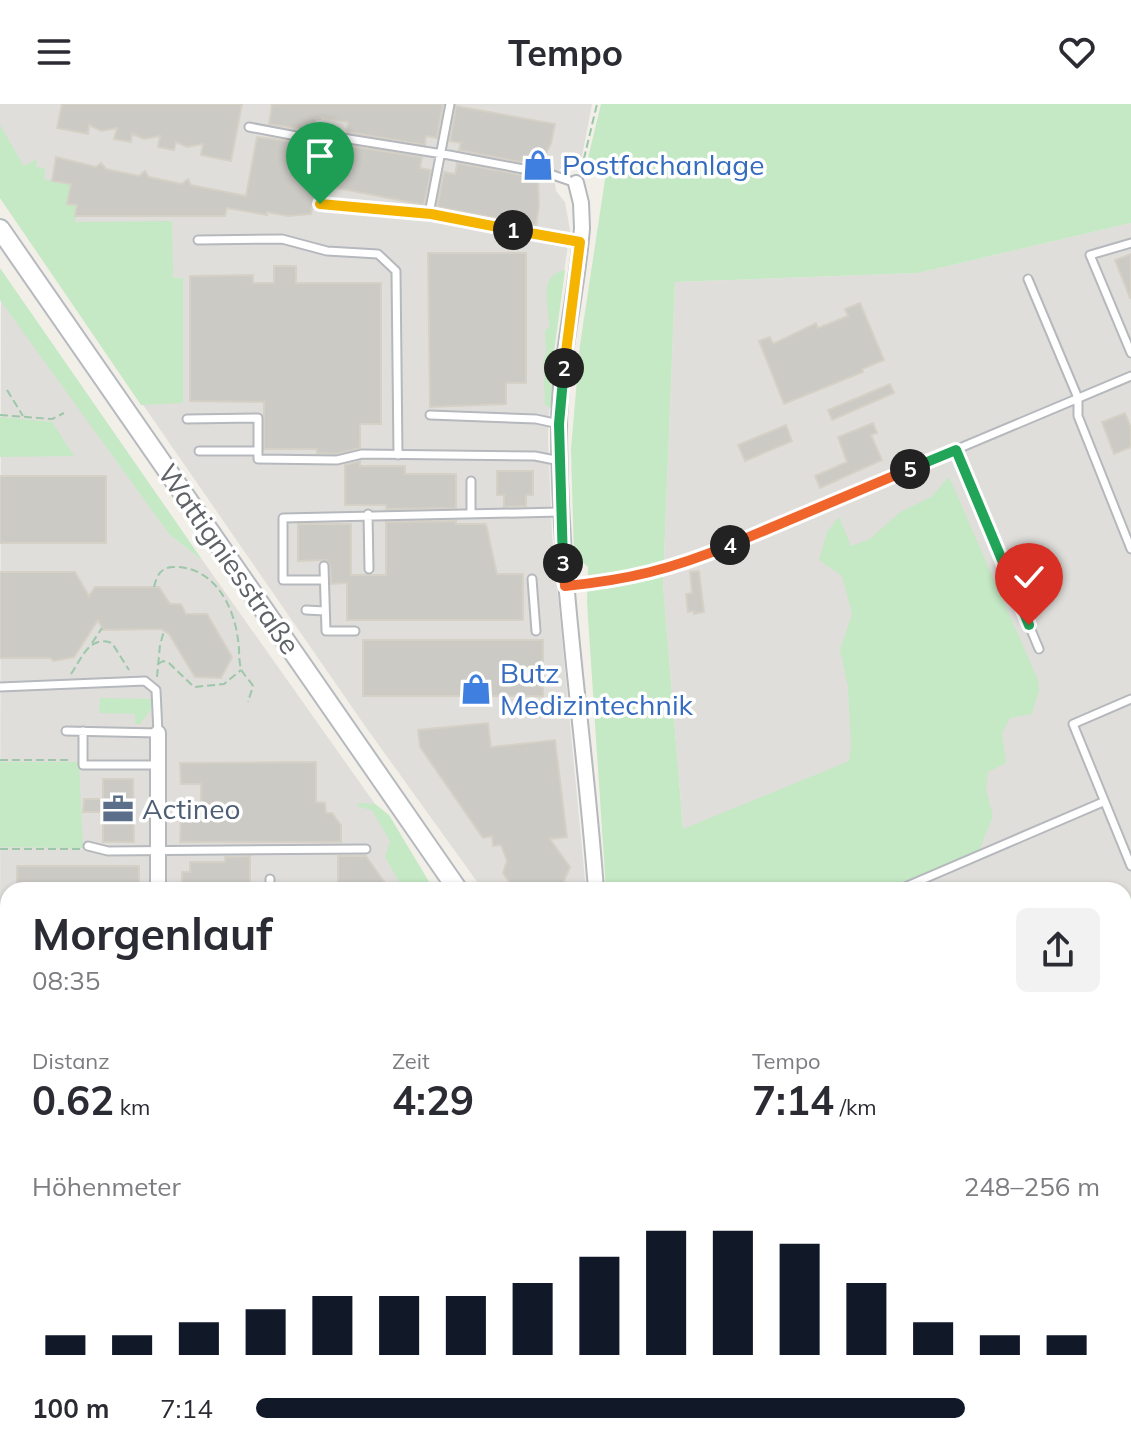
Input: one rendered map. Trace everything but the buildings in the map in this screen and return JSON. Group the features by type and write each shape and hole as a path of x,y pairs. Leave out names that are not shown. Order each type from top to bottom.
{"main road":[{"name":"Wattigniesstraße","path":"0,229 452,882"}],"street":[{"path":"576,183 581,203 580,242 559,424 560,512 595,882"},
{"path":"158,733 158,882"}],"lane":[{"path":"429,214 450,104"},
{"path":"249,127 307,138 330,136 441,154 550,174 576,183"},
{"path":"320,204 429,214 580,242"},
{"path":"198,240 282,239 327,251 378,254 396,271 398,455"},
{"path":"1131,243 1090,255 1131,353"},
{"path":"1028,279 1078,398 1078,416 1131,549"},
{"path":"565,586 629,578 674,567 1131,376"},
{"path":"430,415 536,419 559,424"},
{"path":"187,419 258,418 258,459 337,460 362,454 535,456 560,461"},
{"path":"956,450 1039,649"},
{"path":"199,451 258,451"},
{"path":"471,481 471,513"},
{"path":"324,580 283,580 283,518 560,512"},
{"path":"368,514 369,569"},
{"path":"324,566 326,631 355,631"},
{"path":"532,579 536,631"},
{"path":"306,610 325,611"},
{"path":"0,687 145,681 156,690 158,733 66,731"},
{"path":"1131,699 1073,724 1131,866"},
{"path":"83,731 83,765 159,765"},
{"path":"917,882 1103,802"},
{"path":"88,846 108,851 366,849"}],"path":[{"path":"576,183 585,162 597,104"},
{"path":"7,390 24,417"},
{"path":"0,414 52,419 64,413"},
{"path":"154,587 160,571 168,567 194,568 207,575 235,620 241,670 253,686 248,702"},
{"path":"65,684 102,628"},
{"path":"156,690 164,631"},
{"path":"91,644 112,643 135,681"},
{"path":"158,664 163,661 169,663 194,687 224,684 241,670"},
{"path":"0,760 83,760"},
{"path":"0,849 83,849 88,846"}],"shaded area":[{"path":"0,104 592,104 581,162 572,162 560,169 555,183 556,191 565,202 570,230 552,357 548,437 552,535 585,882 477,882 365,726 0,198"},
{"path":"1131,223 1131,882 687,882 663,584 675,282 918,273"},
{"path":"1,299 169,534 203,561 375,804 425,882 0,882"}],"green space":[{"path":"601,104 1131,104 1131,223 918,273 675,282 663,584 683,829 849,761 848,687 840,650 852,614 842,576 819,560 827,532 839,517 851,546 870,539 900,512 931,497 949,477 1038,680 1039,690 1032,714 1010,718 1002,733 1006,763 988,772 986,789 993,816 979,851 905,882 605,882 587,602 588,567 574,555 571,449 580,345 606,173 588,158"},
{"path":"0,125 24,166 37,159 36,167 45,168 44,179 71,184 67,203 77,205 75,222 172,221 173,278 183,278 183,403 141,405 0,198"},
{"path":"0,268 203,561 169,534 0,300"},
{"path":"565,270 554,352 552,409 545,405 543,359 546,353 545,330 549,328 546,293 550,278"},
{"path":"0,417 52,422 74,456 0,457"},
{"path":"100,698 151,699 152,708 140,724 135,724 135,714 99,713"},
{"path":"0,762 79,762 83,848 0,847"},
{"path":"358,803 375,804 389,815 429,882 399,882 385,857 390,841 372,810 358,807"}],"place":[{"name":"Postfachanlage","path":"538,165"},
{"name":"Butz Medizintechnik","path":"476,689"},
{"name":"Actineo","path":"118,809"}],"route":[{"path":"320,204 431,214 580,242 559,424 565,586 629,578 674,567 956,450 1029,625"}]}
